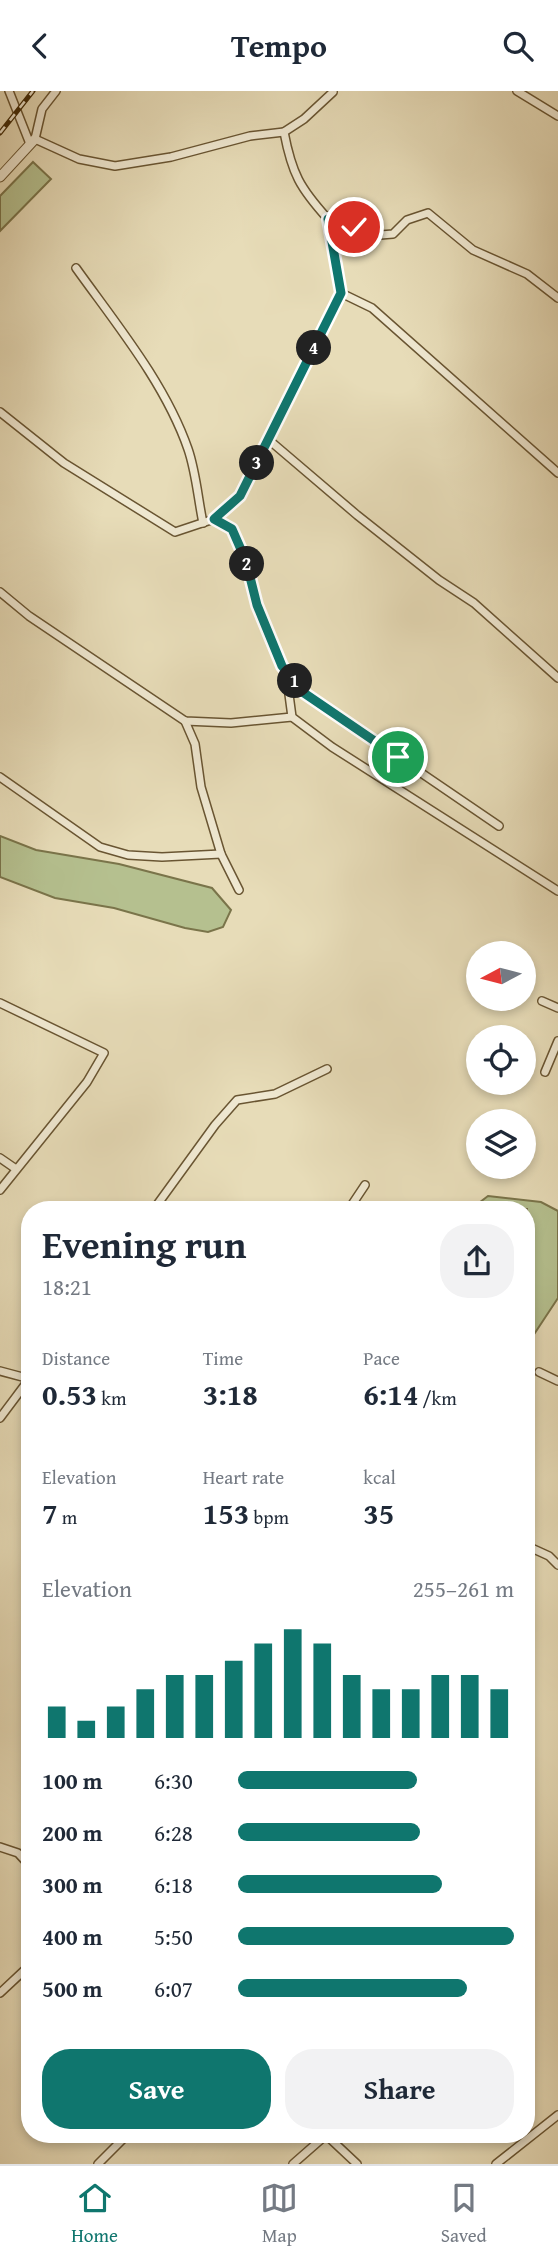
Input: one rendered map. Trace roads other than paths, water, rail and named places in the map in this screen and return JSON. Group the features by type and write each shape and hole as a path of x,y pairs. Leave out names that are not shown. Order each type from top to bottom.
{"street":[{"path":"9,91 32,141 79,159 115,166 171,157 250,136 284,132 304,119 333,92"},
{"path":"0,177 32,141 42,109 56,91"},
{"path":"517,91 558,116"},
{"path":"0,412 64,463 175,532 214,519 240,496 341,293 328,219 306,194 290,162 284,132"},
{"path":"328,219 354,227 368,236 393,234 407,220 428,213 473,250 527,274 558,298"},
{"path":"76,268 139,358 171,411 188,451 203,523"},
{"path":"341,293 372,308 558,473"},
{"path":"269,440 357,515 439,580 474,603 558,678"},
{"path":"214,519 232,529 246,561 257,605 282,666 304,693 499,826"},
{"path":"0,592 29,616 185,721 231,723 292,717 332,747 558,891"},
{"path":"286,671 292,717"},
{"path":"185,721 195,744 201,787 221,854 239,890"},
{"path":"0,777 100,847 128,855 162,857 221,854"},
{"path":"542,1001 558,1008"},
{"path":"0,1003 104,1053 87,1082 0,1190"},
{"path":"545,1072 558,1041"},
{"path":"160,1201 215,1125 237,1100 275,1094 327,1069"},
{"path":"0,1158 16,1169"},
{"path":"354,1201 365,1185"},
{"path":"0,1371 21,1377"},
{"path":"539,1372 558,1381"},
{"path":"0,1418 21,1391"},
{"path":"535,1550 549,1556 558,1565"},
{"path":"0,1847 21,1856"},
{"path":"0,1993 21,1973"},
{"path":"535,2133 558,2115"},
{"path":"98,2164 119,2143"},
{"path":"293,2164 315,2143"},
{"path":"335,2143 357,2164"},
{"path":"496,2164 523,2143"}],"railway":[{"path":"0,133 33,91"}]}
